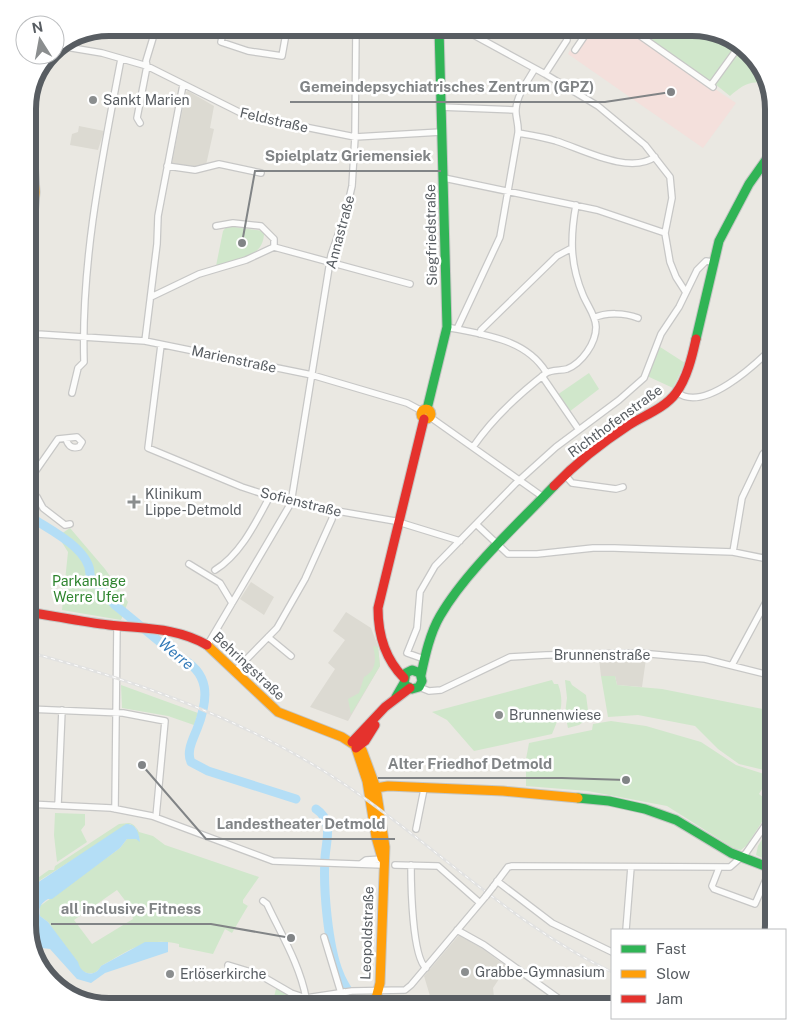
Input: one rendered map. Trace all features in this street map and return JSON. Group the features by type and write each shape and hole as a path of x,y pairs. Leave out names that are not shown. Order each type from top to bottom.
{"street":[{"path":"140,123 137,118 147,66 146,60 154,36"},
{"path":"222,36 221,42 248,50 282,56 286,36"},
{"name":"Annastraße","path":"291,503 330,262 352,186 355,137 356,36"},
{"name":"Siegfriedstraße","path":"413,679 394,670 379,626 378,608 447,327 439,36"},
{"path":"476,36 598,106 655,157 670,177 672,187 664,233 676,277 685,291"},
{"path":"544,74 567,40 566,36"},
{"path":"575,50 585,36"},
{"path":"640,36 712,86 736,51"},
{"name":"Feldstraße","path":"70,48 121,58 147,66 245,115 355,137 441,132"},
{"path":"72,393 78,368 84,362 83,336 95,200 121,58"},
{"path":"458,329 500,237 518,132 519,122 515,110 523,87 534,70"},
{"path":"145,341 158,216 183,85"},
{"path":"440,107 515,110"},
{"path":"518,132 554,140 614,162 638,164 655,157"},
{"name":"Richthofenstraße","path":"354,745 365,741 380,712 413,679 424,659 435,628 448,603 543,497 588,456 628,426 667,403 677,392 690,364 720,239 749,184 765,162"},
{"path":"167,166 195,170 219,164 261,173"},
{"name":"Richthofenstraße","path":"744,195 765,168"},
{"path":"444,178 576,205 664,233"},
{"path":"472,447 490,422 544,374 568,368 589,349 595,334 594,318 577,279 570,249 576,205"},
{"path":"216,226 233,223 261,226 274,239 274,247"},
{"path":"151,296 199,274 246,260 274,247 410,284"},
{"path":"480,334 481,330 557,256 566,249 570,249"},
{"path":"424,659 407,652 416,628 420,592 435,566 556,447 619,400 644,378 657,343 679,307 685,291 702,264 706,261 713,262"},
{"path":"594,318 599,315 628,314 638,318"},
{"path":"447,327 514,344 525,351 544,374 578,430"},
{"name":"Marienstraße","path":"36,333 145,341 312,375 407,403 426,414 543,497"},
{"name":"Sofienstraße","path":"161,345 148,448 172,460 291,503 399,524 460,541"},
{"path":"677,392 690,398 716,391 738,380 765,355"},
{"path":"36,471 58,439 66,439"},
{"path":"733,552 742,498 765,452"},
{"path":"565,476 572,483 616,489 622,487"},
{"path":"36,496 42,508 65,525 70,524"},
{"path":"214,570 233,553 245,538 270,496"},
{"path":"208,644 291,503"},
{"path":"236,670 277,628 305,579 332,519 333,512"},
{"path":"477,525 508,554 536,554 592,548 733,552 765,557"},
{"path":"189,564 220,583 232,603"},
{"path":"732,665 765,605"},
{"name":"Behringstraße","path":"36,613 117,626 180,632 208,644 278,712 354,745"},
{"path":"115,809 117,626"},
{"path":"268,637 291,656"},
{"name":"Brunnenstraße","path":"413,679 426,690 437,691 515,656 640,652 696,658 765,674"},
{"path":"36,709 116,713 154,717 166,722 156,817"},
{"path":"58,806 62,710"},
{"name":"Leopoldstraße","path":"354,745 362,750 374,792 378,848 383,862 379,990 376,998"},
{"path":"374,792 388,786 395,788 502,791 586,798 625,805 676,820 741,857 765,866"},
{"path":"416,829 424,789"},
{"path":"36,805 115,809 156,817 261,857 282,862 329,865 383,862"},
{"path":"313,998 346,992 408,989 508,867 730,867 759,837 765,828"},
{"path":"395,865 438,866 480,903"},
{"path":"411,865 412,912 419,955 426,968"},
{"path":"626,929 631,867"},
{"path":"719,868 712,886 714,890 755,904 765,883"},
{"path":"495,884 552,923 611,952"},
{"path":"263,901 267,904 288,948 308,998"},
{"path":"457,930 484,945 558,998"},
{"path":"324,937 349,998"},
{"path":"228,965 260,975 291,994 305,998"}],"shaded area":[{"path":"586,36 636,36 736,103 703,148 568,54 570,50 574,53"},
{"path":"188,91 214,106 210,128 214,129 206,165 194,168 172,163 186,92"},
{"path":"79,126 104,131 98,150 70,145 72,134 78,132"},
{"path":"251,582 274,597 264,615 240,599"},
{"path":"346,612 371,628 378,646 380,666 348,721 310,707 335,669 328,663 345,640 333,631"},
{"path":"599,659 646,659 642,687 617,685 615,676 601,676"},
{"name":"Grabbe-Gymnasium","path":"459,935 483,949 507,967 493,988 494,997 501,996 501,998 431,998 424,976"}],"green space":[{"path":"643,36 697,36 715,40 734,50 711,84"},
{"path":"738,53 747,61 759,82 747,84 730,96 715,84"},
{"path":"227,226 264,231 263,240 260,247 248,256 216,266 223,231"},
{"path":"657,345 685,363 673,388 647,376"},
{"path":"589,373 599,389 569,412 557,395"},
{"name":"Parkanlage Werre Ufer","path":"70,528 105,569 128,602 121,620 62,610 68,552 58,536"},
{"path":"373,646 378,647 380,666 351,714 348,699 359,693 364,677 373,667 375,655"},
{"path":"601,676 615,676 617,685 662,689 765,709 765,770 739,764 718,749 695,726 638,715 608,717"},
{"name":"Brunnenwiese","path":"552,680 554,684 558,684 561,703 552,734 474,751 447,720 432,712"},
{"path":"565,680 570,681 572,685 586,695 589,718 579,725 568,728 565,714 567,698"},
{"path":"121,685 198,713 194,725 168,716 122,708"},
{"path":"611,721 646,726 701,742 736,765 765,774 765,784 759,794 765,799 765,817 747,845 741,850 735,849 667,806 588,791 526,786 526,759 529,743 592,730 593,724"},
{"path":"55,813 85,814 85,825 81,830 87,842 57,862 54,835"},
{"path":"129,823 135,826 139,832 153,836 165,845 259,877 243,900 243,903 248,906 232,933 225,929 213,954 179,947 179,944 167,942 147,943 129,950 101,966 95,973 87,973 81,970 48,922 40,916 40,906 120,848 127,839 140,841 136,828 130,824 36,883 36,879 49,870 54,870 55,866 119,824","holes":["117,890 130,907 133,919 92,944 74,920"]},
{"path":"765,834 765,859 756,855 758,846"},
{"path":"279,988 296,998 274,997 276,989"}],"water":[{"path":"126,824 132,825 138,832 140,842 136,839 127,839 120,848 52,899 44,902 39,913 48,922 82,970 88,973 95,972 101,966 145,942 168,942 168,952 105,973 91,983 77,979 50,949 40,948 36,925 36,884"}],"waterway":[{"name":"Werre","path":"36,521 77,549 89,567 90,576 115,605 196,670 201,678 205,696 201,718 189,754 191,762 208,771 296,799"},
{"name":"Werre","path":"316,809 325,819 328,831 325,885 327,917 332,948 341,977 353,998"}],"railway":[{"path":"36,654 112,677 195,706 275,743 313,764 350,788 542,932 611,971"}],"traffic: fast":[{"path":"427,409 447,327 439,36"},
{"path":"696,339 719,241 749,184 765,161"},
{"path":"421,675 433,630 451,599 493,548 554,486"},
{"path":"396,697 404,683 406,673 412,670 420,673 422,681 419,687 412,689 405,685"},
{"path":"578,798 609,801 645,809 676,820 731,853 765,866"}],"traffic: slow":[{"path":"426,409 431,414 426,419 421,414 426,409"},
{"path":"207,645 278,712 342,737 362,750 376,788 385,847 380,983 376,998"},
{"path":"356,748 367,781 376,837 382,858"},
{"path":"370,793 376,788 388,786 503,791 578,798"}],"traffic: jam":[{"path":"554,486 571,469 600,446 629,425 661,407 676,393 686,374 696,339"},
{"path":"404,678 397,671 384,646 379,627 378,608 424,419"},
{"path":"36,613 99,624 172,632 207,645"},
{"path":"352,742 385,707 410,688"},
{"path":"356,748 365,741 375,725"}],"place":[{"name":"Gemeindepsychiatrisches Zentrum (GPZ)","path":"671,92"},
{"name":"Sankt Marien","path":"93,100"},
{"name":"Spielplatz Griemensiek","path":"242,243"},
{"name":"Klinikum Lippe-Detmold","path":"134,502"},
{"name":"Brunnenwiese","path":"499,715"},
{"name":"Landestheater Detmold","path":"142,765"},
{"name":"Alter Friedhof Detmold","path":"626,780"},
{"name":"all inclusive Fitness","path":"291,938"},
{"name":"Grabbe-Gymnasium","path":"465,972"},
{"name":"Erlöserkirche","path":"170,974"}]}
